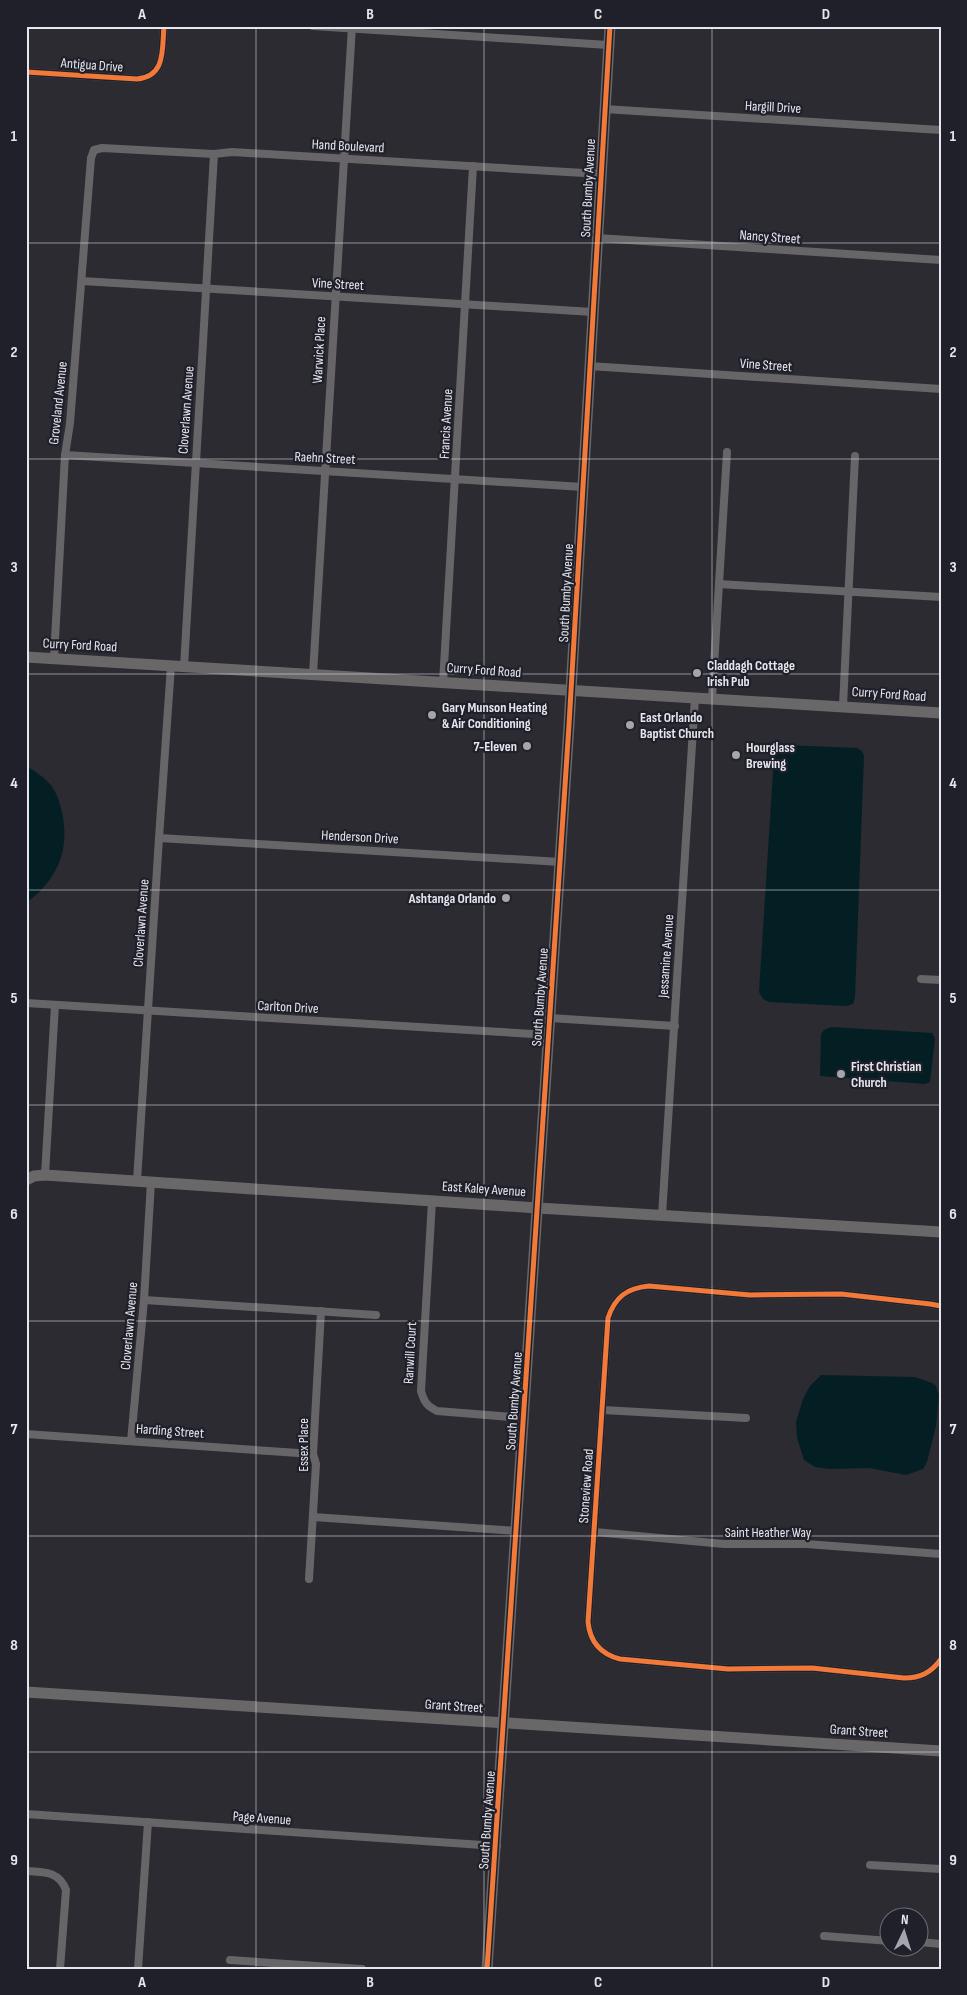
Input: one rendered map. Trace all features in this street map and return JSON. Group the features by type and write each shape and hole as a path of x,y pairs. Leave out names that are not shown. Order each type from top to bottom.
{"street":[{"name":"Antigua Drive","path":"26,72 136,79 148,78 156,72 162,54 164,26"},
{"path":"313,26 608,45"},
{"name":"South Bumby Avenue","path":"487,1969 497,1846 571,691 610,26"},
{"name":"Warwick Place","path":"313,674 352,28"},
{"name":"Hargill Drive","path":"604,109 941,130"},
{"name":"Hand Boulevard","path":"94,150 102,148 214,154 232,152 601,174"},
{"name":"Groveland Avenue","path":"54,658 65,455 70,423 91,158 94,150"},
{"name":"Cloverlawn Avenue","path":"184,667 214,154"},
{"name":"Francis Avenue","path":"443,683 473,166"},
{"name":"Nancy Street","path":"597,238 941,260"},
{"name":"Vine Street","path":"82,281 593,312"},
{"name":"Vine Street","path":"590,366 941,389"},
{"path":"712,699 727,452"},
{"name":"Raehn Street","path":"65,455 583,487"},
{"path":"843,706 854,456"},
{"path":"719,584 941,597"},
{"name":"Curry Ford Road","path":"26,657 941,713"},
{"name":"Cloverlawn Avenue","path":"137,1181 171,666"},
{"name":"Jessamine Avenue","path":"662,1215 695,698"},
{"name":"Henderson Drive","path":"159,838 560,862"},
{"path":"921,979 941,980"},
{"name":"Carlton Drive","path":"26,1003 549,1035"},
{"path":"44,1175 54,1005"},
{"path":"550,1018 674,1026"},
{"name":"East Kaley Avenue","path":"26,1180 34,1176 44,1175 538,1208 941,1232"},
{"name":"Cloverlawn Avenue","path":"131,1441 144,1300 151,1182"},
{"name":"Ranwill Court","path":"432,1201 421,1391 423,1401 428,1407 437,1411 524,1418"},
{"name":"Stoneview Road","path":"941,1306 841,1294 750,1295 669,1287 638,1287 626,1291 616,1300 608,1318 589,1633 601,1651 610,1656 728,1669 812,1668 916,1678 927,1674 936,1667 941,1659"},
{"path":"144,1300 376,1315"},
{"name":"Essex Place","path":"309,1580 316,1464 313,1454 321,1311"},
{"path":"602,1410 746,1418"},
{"name":"Harding Street","path":"26,1434 313,1454"},
{"path":"313,1517 517,1531"},
{"name":"Saint Heather Way","path":"595,1532 724,1544 806,1544 941,1554"},
{"name":"Grant Street","path":"26,1692 941,1751"},
{"name":"Page Avenue","path":"26,1814 497,1846"},
{"path":"138,1969 148,1822"},
{"path":"870,1865 941,1869"},
{"path":"26,1871 50,1873 58,1876 66,1890 60,1969"},
{"path":"824,1936 880,1939"},
{"path":"230,1960 261,1965 362,1969"}],"water":[{"path":"784,745 857,748 862,751 864,756 855,997 853,1004 846,1006 769,1002 763,999 759,992 774,756 777,749"},
{"path":"26,766 44,778 56,794 63,817 64,843 58,865 52,876 26,903"},
{"path":"831,1027 932,1033 935,1038 930,1082 925,1084 820,1076 821,1034 824,1030"},
{"path":"821,1375 915,1377 936,1386 939,1395 936,1426 927,1462 923,1469 906,1475 869,1468 829,1469 815,1467 804,1460 797,1438 796,1422 803,1399 810,1386"}],"cycle path":[{"path":"26,72 137,79 146,77 153,73 161,60 164,26"},
{"path":"487,1969 569,725 610,26"},
{"path":"941,1306 841,1294 750,1295 649,1286 628,1291 618,1299 608,1318 588,1622 591,1636 597,1646 607,1654 620,1659 728,1669 812,1668 904,1678 925,1674 941,1659"}],"place":[{"name":"Claddagh Cottage Irish Pub","path":"697,673"},
{"name":"Gary Munson Heating & Air Conditioning","path":"432,715"},
{"name":"East Orlando Baptist Church","path":"630,725"},
{"name":"7-Eleven","path":"527,746"},
{"name":"Hourglass Brewing","path":"736,755"},
{"name":"Ashtanga Orlando","path":"506,898"},
{"name":"First Christian Church","path":"841,1074"}]}
